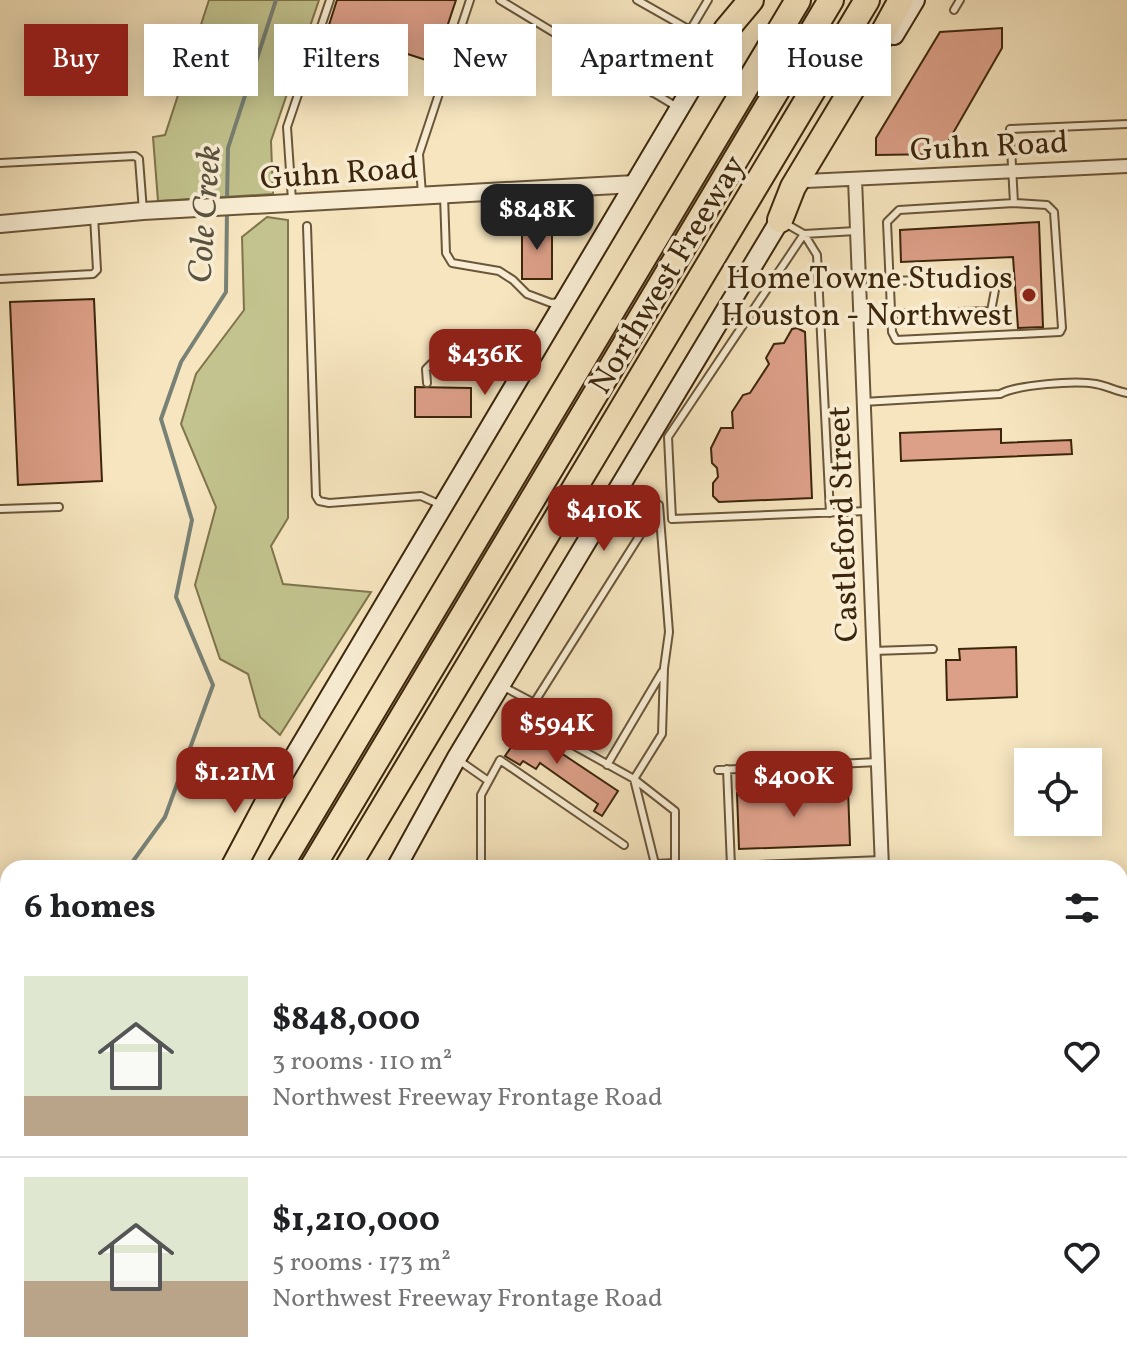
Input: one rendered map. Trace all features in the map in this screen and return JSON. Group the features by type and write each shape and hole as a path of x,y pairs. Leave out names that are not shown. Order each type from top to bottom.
{"highway":[{"path":"731,24 751,0"},
{"name":"Northwest Freeway","path":"284,860 798,0"},
{"path":"317,860 831,0"},
{"name":"Northwest Freeway","path":"352,860 867,0"},
{"path":"780,220 793,187 901,0"},
{"path":"237,860 278,783"}],"main road":[{"path":"730,24 744,0"},
{"path":"400,860 456,759 621,483 664,429 780,220 915,0"},
{"path":"231,860 688,96"}],"street":[{"name":"Guhn Road","path":"806,181 1127,166"},
{"name":"Castleford Street","path":"855,179 882,860"},
{"name":"Guhn Road","path":"0,224 143,211 635,184"}],"lane":[{"path":"292,204 287,127 330,0"},
{"path":"422,194 419,154 470,0"},
{"path":"500,0 552,32"},
{"path":"637,0 679,24"},
{"path":"694,24 708,0"},
{"path":"954,10 960,0"},
{"path":"658,96 680,109"},
{"path":"1014,203 1010,129 1127,124"},
{"path":"0,163 135,156 139,159 143,211"},
{"path":"444,193 446,253 452,263 499,271 527,294 551,303 565,302"},
{"path":"1014,203 1047,205 1054,212 1060,332 896,340 892,332 887,222 892,214 899,210 1014,203"},
{"path":"0,279 93,274 97,270 94,215"},
{"path":"780,220 804,234 817,255 830,513"},
{"path":"307,226 316,496 319,501 329,503 421,496 444,506"},
{"path":"804,234 856,231"},
{"path":"804,234 664,429 672,519 867,511"},
{"path":"890,281 983,278 992,281 995,290 991,311 891,314"},
{"path":"427,383 427,365 432,363 531,360"},
{"path":"863,402 1000,394 1012,387 1055,385 1095,384 1127,393"},
{"path":"621,483 659,505"},
{"path":"654,860 634,779 662,734 664,668 669,632 659,505"},
{"path":"659,505 534,703 535,724 634,779 675,811 675,860"},
{"path":"0,509 59,507"},
{"path":"873,651 933,649"},
{"path":"607,765 664,668"},
{"path":"501,685 534,703"},
{"path":"456,759 487,780"},
{"path":"481,860 479,803 487,780 500,760 624,845"},
{"path":"718,770 878,762"},
{"path":"727,769 731,860"}],"green space":[{"path":"209,0 319,0 311,24 274,24 274,96 286,96 271,141 273,194 158,201 153,137 165,135 178,96 258,96 258,24 201,24"},
{"path":"267,217 288,220 288,518 271,546 283,584 371,592 280,735 260,717 248,674 220,659 195,585 216,507 181,424 196,374 244,310 242,237"}],"building":[{"path":"337,0 456,0 448,24 424,24 424,59 408,54 408,24 329,24"},
{"path":"1002,28 1002,48 941,154 876,155 876,138 940,32"},
{"name":"HomeTowne Studios Houston - Northwest","path":"1039,222 1043,327 1018,328 1013,257 901,262 900,230"},
{"path":"522,224 552,224 552,279 522,279"},
{"path":"94,299 102,481 18,485 10,302"},
{"path":"792,329 805,332 812,498 719,502 713,496 713,483 718,477 717,468 712,463 711,448 721,428 733,428 732,412 743,395 750,393 769,364 766,358 774,344 784,343"},
{"path":"415,387 471,388 471,417 415,417"},
{"path":"1001,429 1001,443 1071,440 1072,454 901,461 900,433"},
{"path":"1016,647 1017,697 947,700 946,660 960,660 959,649"},
{"path":"513,721 618,791 602,816 594,811 598,804 540,763 536,769 523,761 520,765 505,756 512,746 503,739"},
{"path":"848,789 850,845 739,849 737,793"}],"waterway":[{"name":"Cole Creek","path":"227,201 228,148 276,0"},
{"name":"Cole Creek","path":"134,860 165,817 213,685 176,597 192,520 161,419 181,362 226,292 227,210"}],"place":[{"name":"HomeTowne Studios Houston - Northwest","path":"1029,295"}]}
